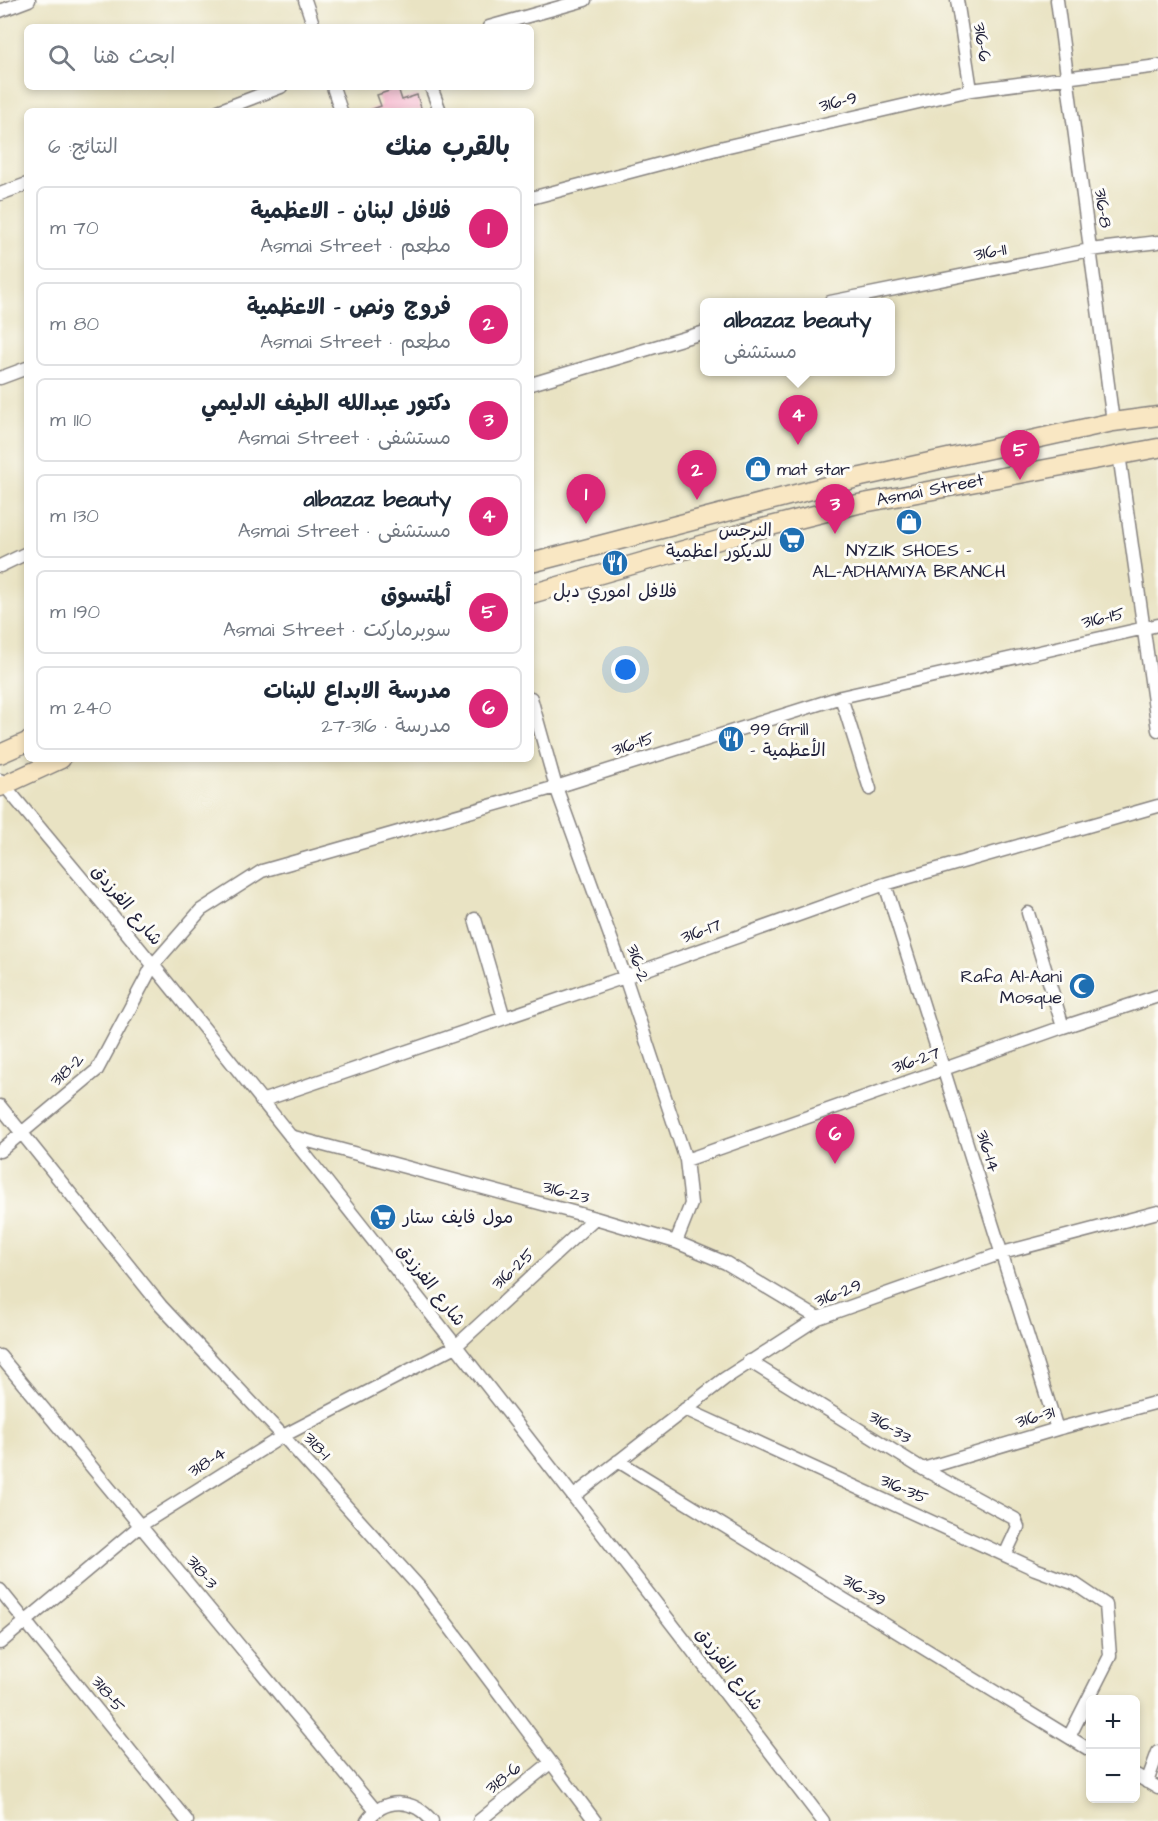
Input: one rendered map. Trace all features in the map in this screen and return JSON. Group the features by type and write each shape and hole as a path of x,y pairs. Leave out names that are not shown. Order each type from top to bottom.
{"street":[{"path":"0,11 29,0"},
{"path":"305,0 313,24"},
{"path":"500,24 585,0"},
{"name":"316-6","path":"957,0 971,90"},
{"name":"316-8","path":"1057,0 1113,422"},
{"name":"316-9","path":"534,197 724,147 971,90 1158,66"},
{"path":"226,108 272,90"},
{"path":"334,90 340,108"},
{"path":"432,90 439,108"},
{"path":"0,194 24,185"},
{"name":"316-11","path":"855,298 1090,250 1158,242"},
{"path":"534,383 700,333"},
{"path":"0,378 24,369"},
{"name":"Asmai Street","path":"534,562 861,477 1113,422 1158,416"},
{"name":"Asmai Street","path":"534,593 743,533 858,504 1158,448"},
{"path":"1119,454 1158,730"},
{"path":"0,566 24,554"},
{"name":"316-15","path":"153,965 201,909 262,871 556,787 841,697 1158,625"},
{"path":"841,697 870,789"},
{"name":"316-2","path":"534,709 556,787 625,977 686,1160 691,1204 676,1242"},
{"path":"0,754 24,743"},
{"path":"1,784 54,762"},
{"name":"شارع الفرزدق","path":"1,784 153,965 291,1136 574,1496 823,1821"},
{"name":"316-17","path":"261,1101 625,977 885,884 1158,806"},
{"name":"316-14","path":"885,884 1058,1429"},
{"path":"1028,913 1063,1027"},
{"path":"475,919 504,1018"},
{"name":"318-2","path":"0,1151 97,1070 153,965"},
{"name":"316-27","path":"686,1160 1063,1027 1158,996"},
{"name":"318-1","path":"0,1106 161,1306 283,1436 421,1589 595,1821"},
{"name":"316-23","path":"291,1136 676,1242 726,1263 818,1318"},
{"name":"316-29","path":"574,1496 749,1362 818,1318 1002,1253 1158,1212"},
{"name":"316-25","path":"456,1346 595,1218"},
{"name":"318-4","path":"0,1643 141,1525 283,1436 456,1346"},
{"name":"318-3","path":"0,1356 141,1525 372,1816"},
{"name":"316-33","path":"749,1362 923,1469 1014,1519 1018,1527 1005,1555"},
{"name":"316-31","path":"923,1469 1158,1402"},
{"name":"316-35","path":"685,1410 1005,1555 1075,1584 1106,1605 1110,1656 1069,1737"},
{"name":"316-39","path":"618,1461 1088,1749"},
{"name":"318-5","path":"0,1590 187,1821"},
{"path":"1152,1785 1158,1752"},
{"name":"318-6","path":"479,1821 550,1763"},
{"path":"372,1816 393,1803 405,1803 416,1806 432,1821"}],"building":[{"path":"399,90 402,100 417,95 421,108 375,108 381,106 377,95"}],"place":[{"name":"albazaz beauty","path":"798,445"},
{"name":"mat star","path":"758,469"},
{"name":"ألمتسوق","path":"1020,480"},
{"name":"فروج ونص - الاعظمية","path":"697,500"},
{"name":"NYZIK SHOES - AL-ADHAMIYA BRANCH","path":"909,522"},
{"name":"فلافل لبنان - الاعظمية","path":"586,524"},
{"name":"دكتور عبدالله الطيف الدليمي","path":"835,534"},
{"name":"النرجس للديكور اعظمية","path":"792,540"},
{"name":"فلافل اموري دبل","path":"615,563"},
{"name":"99 Grill - الأعظمية","path":"731,739"},
{"name":"Rafa Al-Aani Mosque","path":"1082,986"},
{"name":"مدرسة الابداع للبنات","path":"835,1164"},
{"name":"مول فايف ستار","path":"383,1217"}]}
